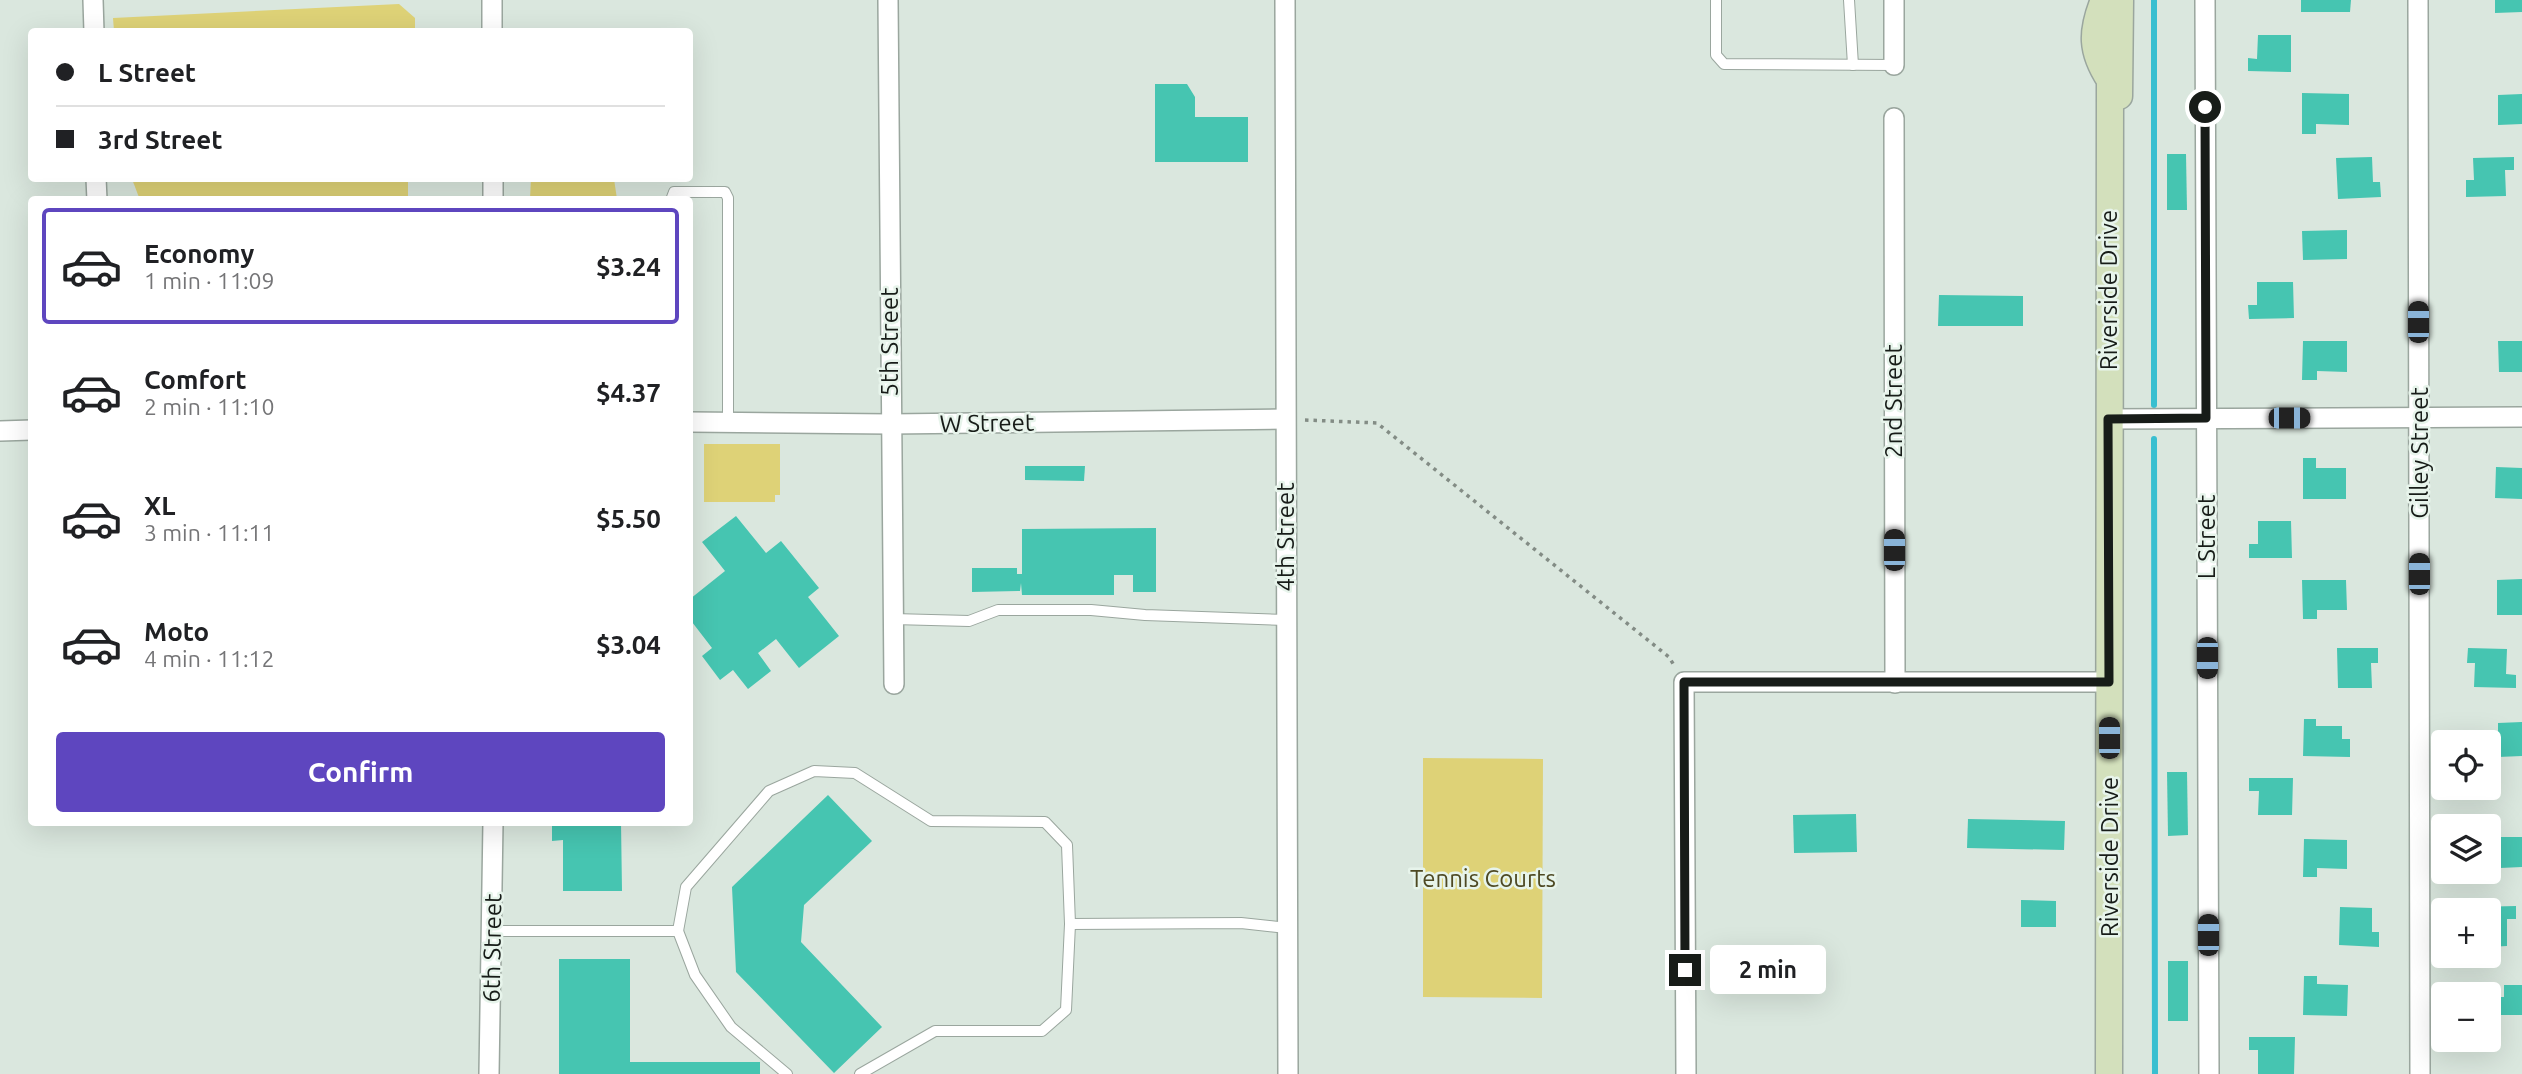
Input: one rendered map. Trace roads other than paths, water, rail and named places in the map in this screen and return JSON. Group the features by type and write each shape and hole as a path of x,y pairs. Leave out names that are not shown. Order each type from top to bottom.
{"street":[{"path":"93,0 94,28"},
{"path":"492,0 492,28"},
{"name":"5th Street","path":"888,0 894,684"},
{"name":"4th Street","path":"1285,0 1288,1074"},
{"path":"1894,0 1894,65"},
{"name":"Riverside Drive","path":"2104,0 2095,22 2095,58 2110,80 2109,1074"},
{"name":"Riverside Drive","path":"2108,136 2119,114 2120,0"},
{"name":"L Street","path":"2205,0 2209,1074"},
{"name":"Gilley Street","path":"2418,0 2420,1074"},
{"name":"2nd Street","path":"1894,118 1895,683"},
{"path":"2108,419 2522,417"},
{"name":"W Street","path":"693,422 890,424 1285,419"},
{"path":"0,430 28,430"},
{"path":"1686,1074 1684,682 2109,682"},
{"name":"6th Street","path":"489,1074 493,826"}],"lane":[{"path":"1716,0 1716,55 1724,64 1894,65"},
{"path":"1849,0 1853,65"},
{"path":"672,196 674,192 725,192 728,198 728,423"},
{"path":"893,620 970,621 998,610 1091,610 1145,615 1286,620"},
{"path":"787,1074 731,1027 695,975 678,931 687,887 769,791 814,771 855,773 931,821 1045,822 1067,845 1070,924 1066,1010 1042,1031 934,1031 860,1074"},
{"path":"1070,924 1241,923 1287,928"},
{"path":"492,931 678,931"}],"waterway":[{"path":"2154,0 2154,405"},
{"path":"2154,439 2155,1074"}],"park label":[{"name":"Tennis Courts","path":"1483,878"}]}
